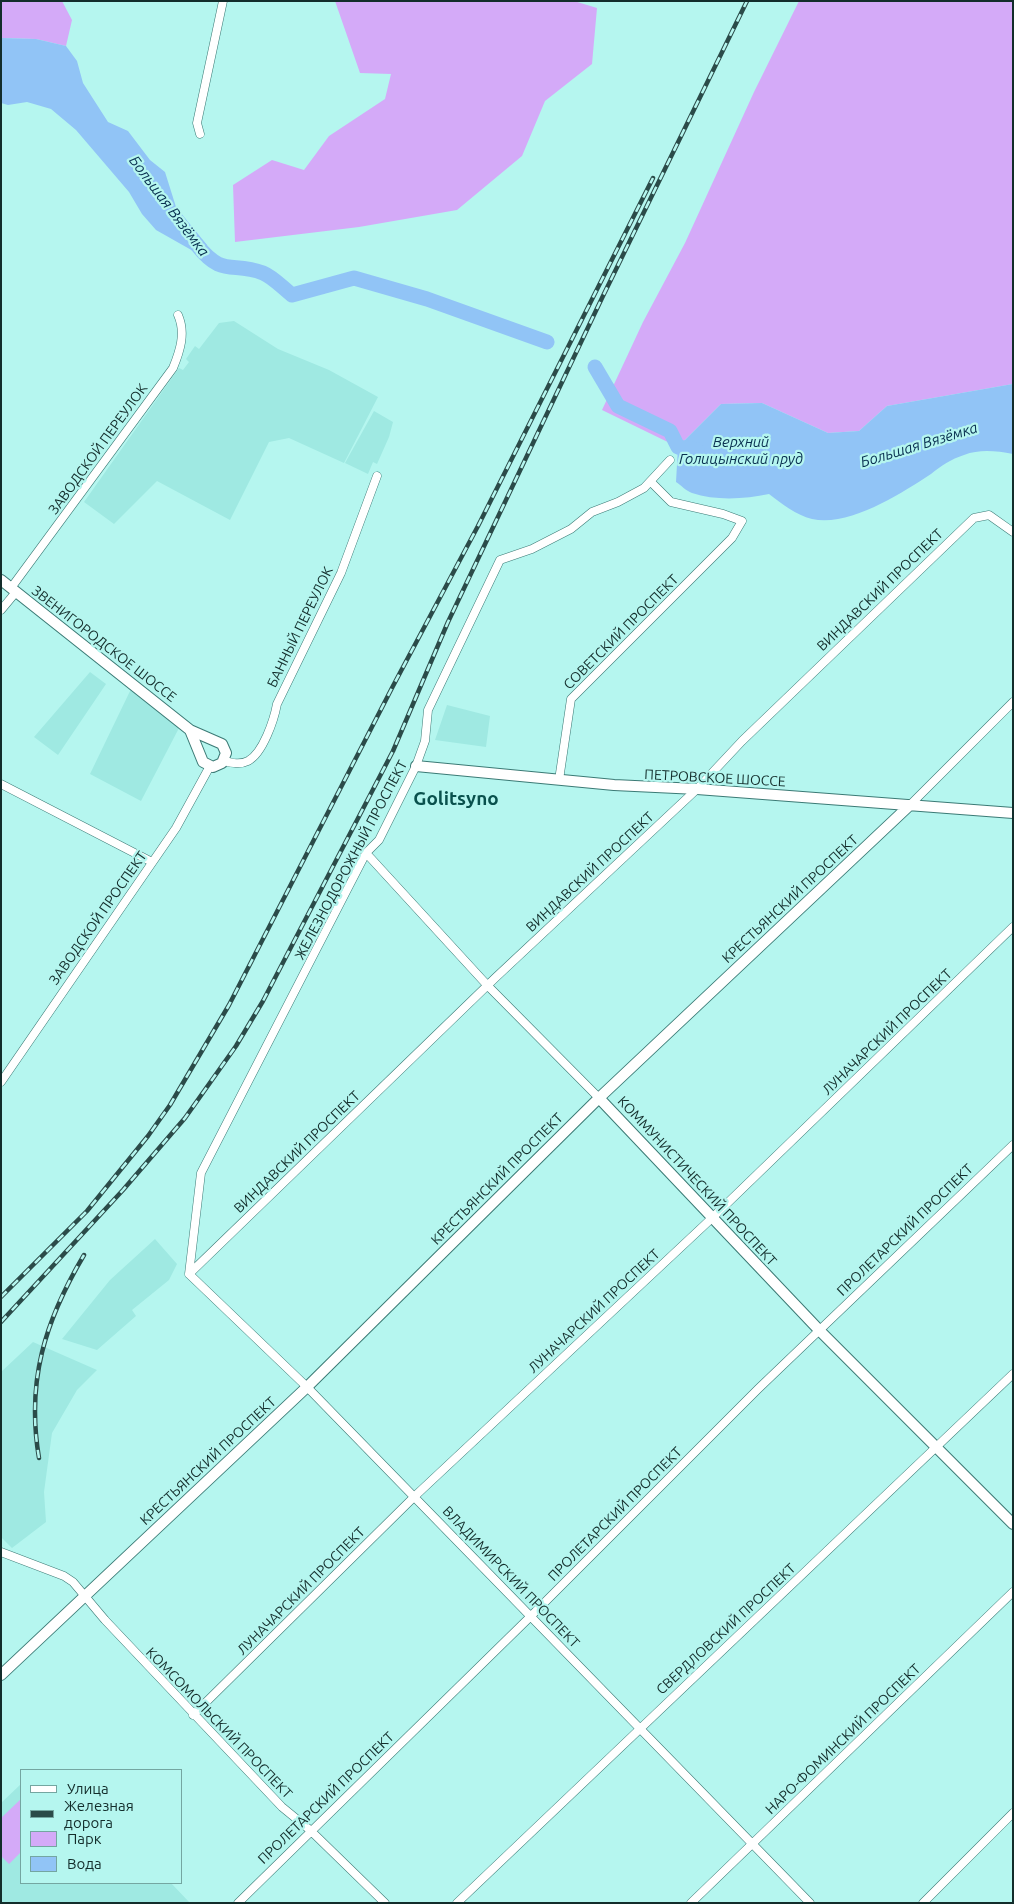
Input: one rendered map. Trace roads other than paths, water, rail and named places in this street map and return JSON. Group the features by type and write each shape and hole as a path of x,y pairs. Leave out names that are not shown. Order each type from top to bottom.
{"street":[{"path":"200,134 197,123 223,1"},
{"name":"ЗАВОДСКОЙ ПЕРЕУЛОК","path":"1,610 13,590 173,368 182,344 182,330 178,315"},
{"name":"ЖЕЛЕЗНОДОРОЖНЫЙ ПРОСПЕКТ","path":"189,1274 201,1173 366,853 379,840 416,766 425,741 428,710 500,560 532,549 571,529 592,512 618,502 651,482 670,460"},
{"name":"БАННЫЙ ПЕРЕУЛОК","path":"224,761 237,764 249,761 256,753 271,726 277,704 341,573 376,476"},
{"name":"СОВЕТСКИЙ ПРОСПЕКТ","path":"559,780 571,699 732,538 742,521 723,514 670,502 651,482"},
{"name":"ВИНДАВСКИЙ ПРОСПЕКТ","path":"189,1274 488,986 697,789 742,741 974,518 989,515 1013,532"},
{"name":"ЗВЕНИГОРОДСКОЕ ШОССЕ","path":"1,580 190,730"},
{"name":"КРЕСТЬЯНСКИЙ ПРОСПЕКТ","path":"1,1675 308,1387 599,1098 910,805 1013,702"},
{"path":"190,730 214,740 225,748 224,761 218,766 210,766 202,760 190,730"},
{"path":"200,753 205,744 214,740"},
{"name":"ЗАВОДСКОЙ ПРОСПЕКТ","path":"1,1082 186,812 210,766"},
{"name":"ПЕТРОВСКОЕ ШОССЕ","path":"416,766 614,785 697,789 1013,813"},
{"path":"1,784 152,862"},
{"name":"КОММУНИСТИЧЕСКИЙ ПРОСПЕКТ","path":"366,853 488,986 599,1098 819,1330 1013,1524"},
{"name":"ЛУНАЧАРСКИЙ ПРОСПЕКТ","path":"193,1715 415,1496 712,1218 1013,927"},
{"name":"ПРОЛЕТАРСКИЙ ПРОСПЕКТ","path":"238,1903 819,1330 1013,1145"},
{"name":"ВЛАДИМИРСКИЙ ПРОСПЕКТ","path":"189,1274 308,1387 532,1615 810,1903"},
{"name":"СВЕРДЛОВСКИЙ ПРОСПЕКТ","path":"457,1903 1013,1374"},
{"path":"1,1552 64,1576 85,1595"},
{"name":"НАРО-ФОМИНСКИЙ ПРОСПЕКТ","path":"691,1903 1013,1592"},
{"name":"КОМСОМОЛЬСКИЙ ПРОСПЕКТ","path":"85,1595 105,1620 193,1715 282,1807 310,1830 385,1903"},
{"path":"923,1903 1013,1813"}],"water":[{"path":"1,38 36,39 66,46 77,61 83,83 108,122 128,131 150,160 165,172 176,207 207,245 209,260 156,230 142,214 129,192 76,130 51,109 27,102 8,105 1,103"},
{"name":"Верхний Голицынский пруд","path":"1013,384 1013,454 982,451 959,457 946,463 890,499 858,514 827,520 812,519 795,512 769,494 740,498 701,496 690,492 676,482 678,447 721,404 762,403 828,433 859,431 887,406"}],"waterway":[{"name":"Большая Вязёмка","path":"197,245 214,262 228,267 243,268 263,273 292,295 354,278 427,299 547,342"},
{"name":"Большая Вязёмка","path":"595,367 618,406 670,431 678,447 697,450"}],"railway":[{"path":"1,1322 123,1190 185,1118 236,1046 263,1001 393,751 448,622 602,298 747,1"},
{"path":"1,1297 87,1211 148,1136 170,1105 229,1005 393,686 478,526 653,178"},
{"path":"39,1458 35,1403 37,1377 42,1352 59,1304 84,1255"}],"district":[{"name":"Golitsyno","path":"456,799"}]}
